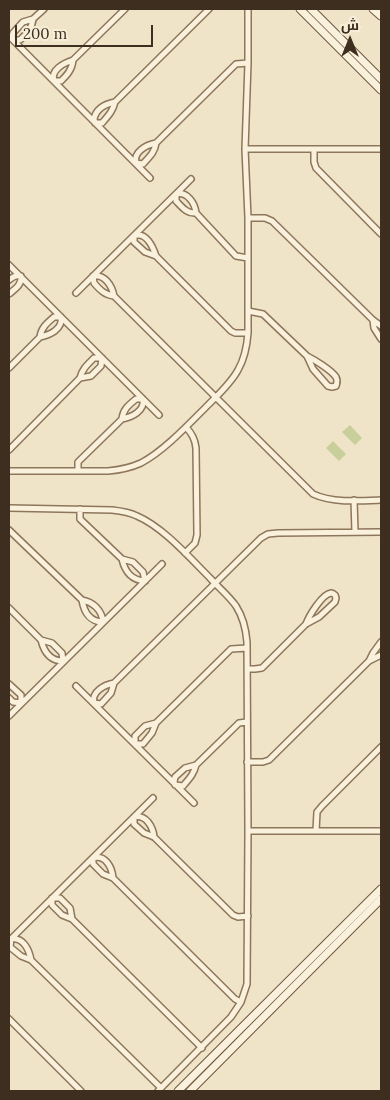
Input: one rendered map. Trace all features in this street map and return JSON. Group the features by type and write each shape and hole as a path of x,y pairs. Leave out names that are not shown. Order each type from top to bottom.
{"main road":[{"path":"300,9 381,90"},
{"path":"311,9 381,79"},
{"path":"373,9 381,16"},
{"path":"178,1091 381,889"},
{"path":"190,1091 381,899"}],"street":[{"path":"14,40 12,37 13,33 23,22 33,19 44,9"},
{"path":"54,81 52,78 53,74 63,63 73,60 126,9"},
{"path":"96,123 95,115 104,105 115,102 209,9"},
{"path":"9,471 108,471 121,470 142,462 151,457 186,427 228,384 238,371 245,352 248,333 248,218 245,149 248,9"},
{"path":"14,40 20,40 30,30 33,19"},
{"path":"9,36 150,178"},
{"path":"54,81 60,81 70,71 73,60"},
{"path":"136,163 136,156 146,146 156,143 236,64 248,63"},
{"path":"96,123 102,123 114,108 115,102"},
{"path":"136,163 143,164 155,149 156,143"},
{"path":"245,149 381,149"},
{"path":"314,149 316,168 381,234"},
{"path":"76,293 191,179"},
{"path":"176,194 184,194 194,204 196,213 236,256 248,258"},
{"path":"176,194 176,201 186,211 196,213"},
{"path":"248,218 265,218 272,221 381,326"},
{"path":"134,236 142,235 152,245 156,256 231,331 235,333 248,333"},
{"path":"134,236 134,242 139,247 149,254 156,256"},
{"path":"9,264 159,415"},
{"path":"9,280 13,276 21,276"},
{"path":"9,294 20,284 21,276"},
{"path":"93,276 102,276 112,286 114,296 312,494 330,500 381,500"},
{"path":"93,276 94,284 104,293 114,296"},
{"path":"248,311 263,314 307,356 336,377 336,386 328,386 313,369 307,356"},
{"path":"40,337 41,331 54,317 61,317"},
{"path":"9,368 40,337 50,335 61,325 61,317"},
{"path":"373,320 374,328 381,339"},
{"path":"9,450 80,378 84,368 94,358 102,358"},
{"path":"80,378 91,376 101,366 102,358"},
{"path":"122,419 125,409 136,399 143,400"},
{"path":"78,471 78,462 122,419 132,416 143,407 143,400"},
{"path":"185,553 195,542 197,535 196,448 195,439 186,427"},
{"path":"354,500 355,532"},
{"path":"9,508 112,510 136,515 157,528 185,553 226,595 236,607 243,620 246,632 248,669 247,984 241,1002 231,1017 159,1090 31,960 21,956 10,947 10,940 153,798"},
{"path":"80,509 80,520 122,559 133,562 143,572 144,581"},
{"path":"9,530 82,600 92,604 102,614 103,622"},
{"path":"94,704 92,700 98,691 104,686 114,683 261,538 268,534 278,533 381,532"},
{"path":"122,559 125,569 135,579 144,581"},
{"path":"9,716 162,564"},
{"path":"248,669 262,668 306,624 319,617 335,602 335,594 326,595 309,616 306,624"},
{"path":"82,600 84,611 94,621 103,622"},
{"path":"9,608 41,640 44,650 54,660 63,661"},
{"path":"41,640 52,643 62,653 63,661"},
{"path":"369,661 381,642"},
{"path":"134,744 142,744 152,733 156,723 231,649 247,648"},
{"path":"247,762 269,760 369,661 381,655"},
{"path":"94,704 101,704 111,694 114,683"},
{"path":"9,684 21,695 21,703"},
{"path":"76,686 194,803"},
{"path":"9,698 13,702 21,703"},
{"path":"176,785 174,782 175,777 185,768 196,765 239,723 247,722"},
{"path":"134,744 135,736 145,726 156,723"},
{"path":"316,831 317,812 381,747"},
{"path":"176,785 182,786 192,775 196,765"},
{"path":"134,817 142,816 152,826 154,837"},
{"path":"134,817 134,824 144,833 154,837 233,914 238,917 248,916"},
{"path":"248,831 381,831"},
{"path":"93,858 101,857 111,867 113,878"},
{"path":"93,858 93,864 103,874 113,878 235,999 241,1002"},
{"path":"52,898 60,898 70,908 72,919"},
{"path":"52,898 52,905 62,915 72,919 202,1048"},
{"path":"10,940 14,938 19,939 29,949 31,960"},
{"path":"9,1019 82,1091"}],"green space":[{"path":"350,425 362,438 355,445 342,432"},
{"path":"333,441 346,454 339,461 326,448"}]}
